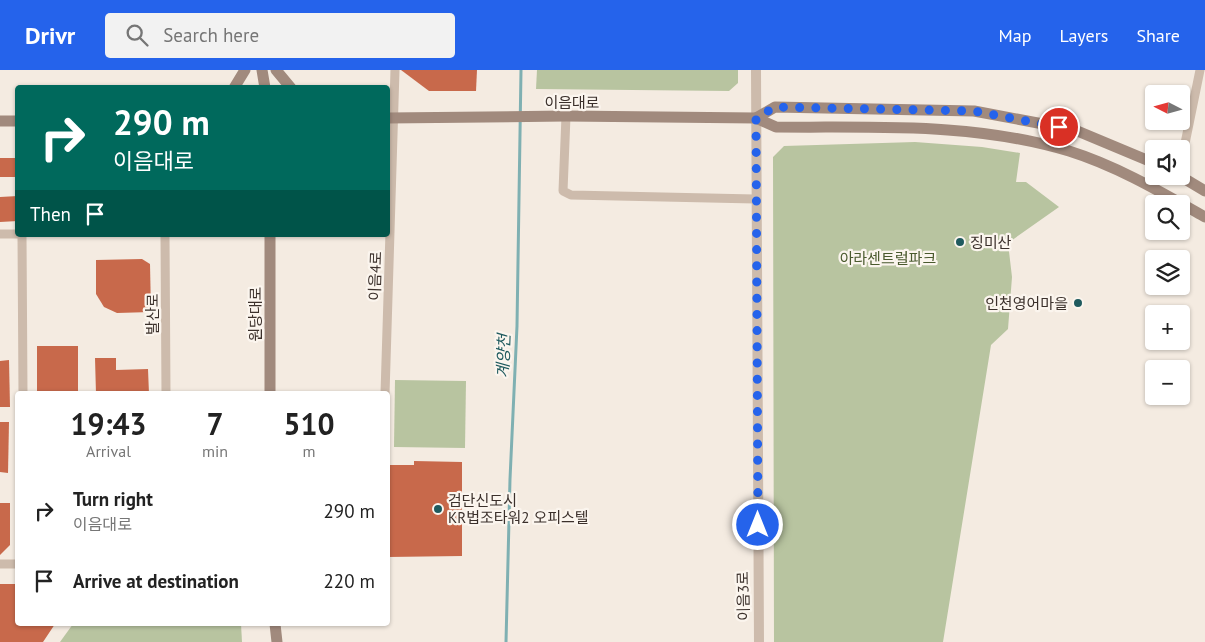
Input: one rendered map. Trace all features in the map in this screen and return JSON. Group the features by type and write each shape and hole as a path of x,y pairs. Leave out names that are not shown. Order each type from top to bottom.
{"main road":[{"path":"236,85 245,70"},
{"path":"262,70 264,85"},
{"path":"276,70 288,85"},
{"name":"이음대로","path":"756,118 775,107 974,111 1075,130 1145,159"},
{"name":"이음대로","path":"390,118 536,116 756,118 776,127 976,131 1025,140 1101,163 1136,179 1205,217"},
{"path":"0,121 15,121"},
{"path":"1190,182 1205,191"},
{"name":"원당대로","path":"270,237 270,391"},
{"path":"275,626 277,642"}],"street":[{"name":"이음4로","path":"390,118 395,70"},
{"name":"이음3로","path":"756,70 755,199 759,642"},
{"path":"1186,140 1200,70"},
{"path":"566,116 563,191 571,195 755,199"},
{"path":"0,234 15,234"},
{"path":"22,237 23,391"},
{"name":"발산로","path":"165,237 166,391"},
{"name":"이음4로","path":"385,391 388,237"},
{"path":"0,564 15,564"}],"green space":[{"path":"537,70 738,70 738,83 729,91 536,89"},
{"name":"아라센트럴파크","path":"915,142 982,147 1020,153 1016,182 1026,182 1059,207 1008,243 1012,277 1008,329 991,345 943,642 774,642 773,157 784,146"},
{"path":"395,380 466,381 465,448 394,447"},
{"path":"72,626 241,626 242,642 60,642"}],"building":[{"path":"401,70 477,70 476,91 429,91"},
{"path":"0,158 15,158 15,177 0,177"},
{"path":"15,196 15,221 0,222 0,197"},
{"path":"142,259 150,264 151,312 117,313 104,307 96,294 96,260"},
{"path":"37,346 78,346 78,391 37,391"},
{"path":"95,358 116,358 116,370 148,369 149,391 96,391"},
{"path":"9,360 10,407 0,407 0,361"},
{"path":"0,422 9,422 8,473 0,472"},
{"name":"검단신도시 KR법조타워2 오피스텔","path":"414,461 462,462 462,556 390,557 390,465 414,465"},
{"path":"0,503 10,503 10,545 0,555"},
{"path":"0,584 15,584 15,626 54,626 43,642 0,642"}],"waterway":[{"name":"계양천","path":"506,642 510,479 517,326 521,70"}],"place":[{"name":"징미산","path":"960,242"},
{"name":"인천영어마을","path":"1078,303"},
{"name":"검단신도시 KR법조타워2 오피스텔","path":"438,509"}],"route":[{"path":"758,525 756,118 775,107 974,111 1059,127"}]}
